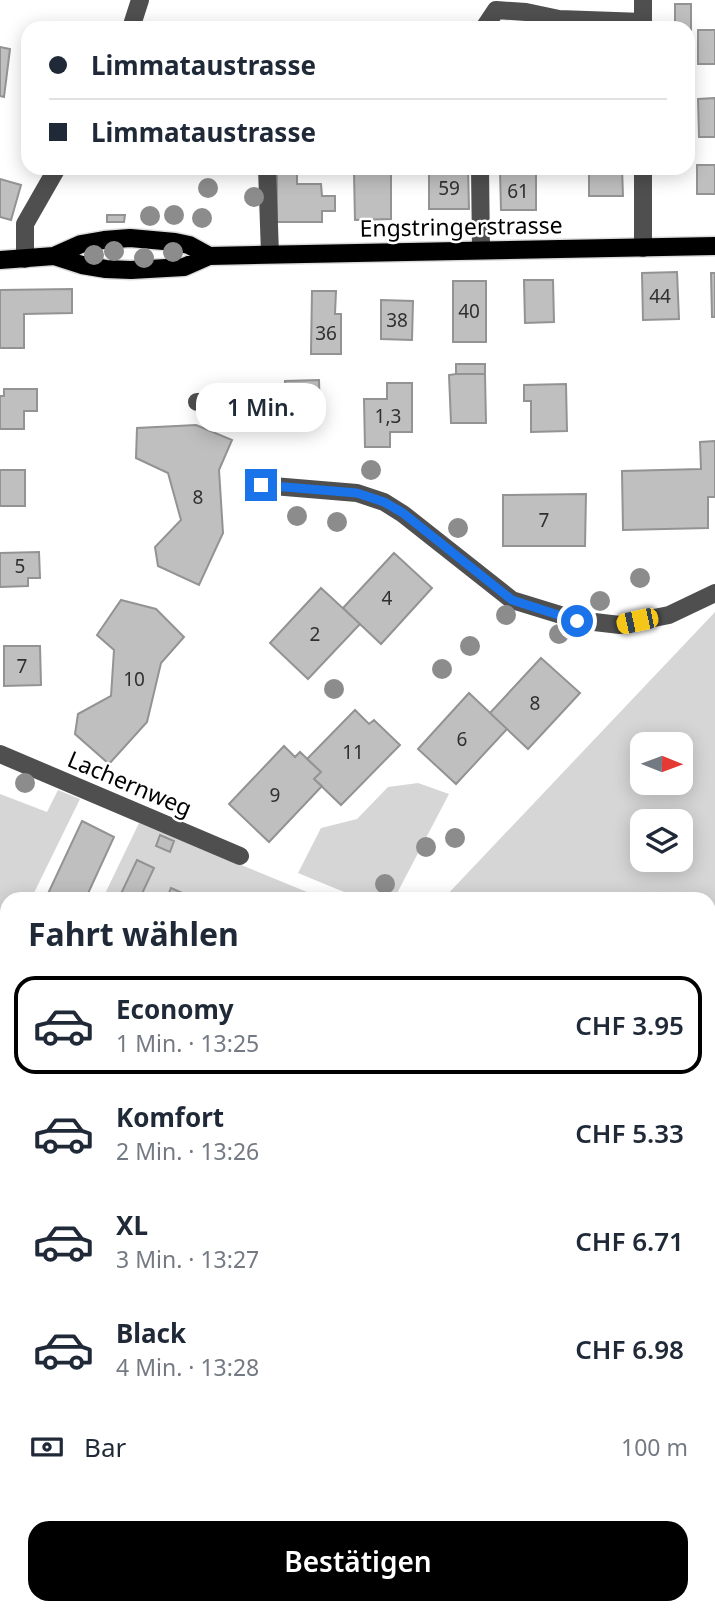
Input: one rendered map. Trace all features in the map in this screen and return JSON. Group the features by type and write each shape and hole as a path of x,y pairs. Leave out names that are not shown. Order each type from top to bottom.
{"main road":[{"name":"Engstringerstrasse","path":"0,260 54,256 81,244 130,238 189,245 209,256"},
{"name":"Engstringerstrasse","path":"54,256 82,265 131,270 184,267 209,256 715,246"}],"street":[{"path":"133,21 140,0"},
{"path":"643,0 643,21"},
{"path":"489,21 496,10 587,21"},
{"path":"25,259 25,224 53,175"},
{"path":"267,175 270,254"},
{"path":"480,175 481,250"},
{"path":"643,175 643,248"},
{"path":"197,401 261,400"},
{"path":"261,485 350,492 384,502 403,513 512,600 577,621 620,625 669,615 715,593"},
{"name":"Lachernweg","path":"0,754 240,856"}],"shaded area":[{"path":"715,612 715,892 450,892"},
{"path":"418,783 449,794 398,892 344,892 298,873 321,828 357,819 388,787"},
{"path":"58,790 80,799 34,892 0,892 0,794 47,812"},
{"path":"139,823 307,892 106,892"}],"building":[{"path":"675,4 691,4 691,21 675,21"},
{"path":"698,30 715,30 715,64 698,64"},
{"path":"0,47 10,49 4,97 0,96"},
{"path":"715,98 715,137 699,137 698,99"},
{"path":"697,165 715,165 715,194 697,194"},
{"path":"277,175 297,175 297,184 321,184 322,196 335,196 335,211 322,211 322,222 277,222"},
{"path":"354,175 391,175 391,219 355,220"},
{"path":"429,175 468,175 469,209 429,209"},
{"path":"500,175 536,175 536,210 501,210"},
{"path":"589,175 622,175 623,196 589,196"},
{"path":"0,179 21,185 11,220 0,217"},
{"path":"107,215 125,215 124,222 107,222"},
{"path":"677,272 679,319 643,320 642,273"},
{"path":"711,273 715,273 715,317 712,317"},
{"path":"524,280 553,280 554,322 525,323"},
{"path":"453,281 486,281 486,342 453,342"},
{"path":"72,289 72,313 24,314 24,348 0,348 0,290"},
{"path":"312,291 336,291 335,314 341,314 341,354 311,354"},
{"path":"381,300 413,301 412,340 381,339"},
{"path":"456,364 485,364 485,374 456,374"},
{"path":"485,374 486,423 451,423 449,375"},
{"path":"319,380 320,415 286,416 285,381"},
{"path":"387,383 412,383 412,432 390,432 390,447 365,447 364,399 387,399"},
{"path":"566,384 567,431 531,432 531,401 524,401 524,385"},
{"path":"4,389 37,389 37,411 24,411 24,429 0,429 0,396 4,396"},
{"path":"196,425 232,440 219,470 223,533 199,585 158,566 155,547 181,520 168,473 136,458 137,428"},
{"path":"715,441 715,497 708,497 708,528 623,530 622,471 701,469 700,442"},
{"path":"0,470 25,470 25,506 0,506"},
{"path":"586,494 585,546 503,546 503,495"},
{"path":"39,552 40,578 28,578 28,586 0,587 0,553"},
{"path":"394,553 432,588 381,644 343,608"},
{"path":"321,588 360,624 308,679 270,643"},
{"path":"121,600 156,609 184,637 161,663 147,722 109,764 75,734 78,714 111,696 114,650 97,635"},
{"path":"4,646 40,646 41,685 4,686"},
{"path":"541,658 580,693 528,749 490,713"},
{"path":"469,693 507,729 456,784 418,749"},
{"path":"355,710 369,724 374,720 400,745 341,805 314,779 321,772 307,759"},
{"path":"284,746 295,757 300,752 321,772 314,779 322,786 269,842 229,804"},
{"path":"82,821 114,837 89,892 49,892"},
{"path":"160,835 174,841 170,852 156,846"},
{"path":"137,860 154,868 143,892 122,892"}],"route":[{"path":"261,485 350,492 384,502 403,513 512,600 577,621"}]}
